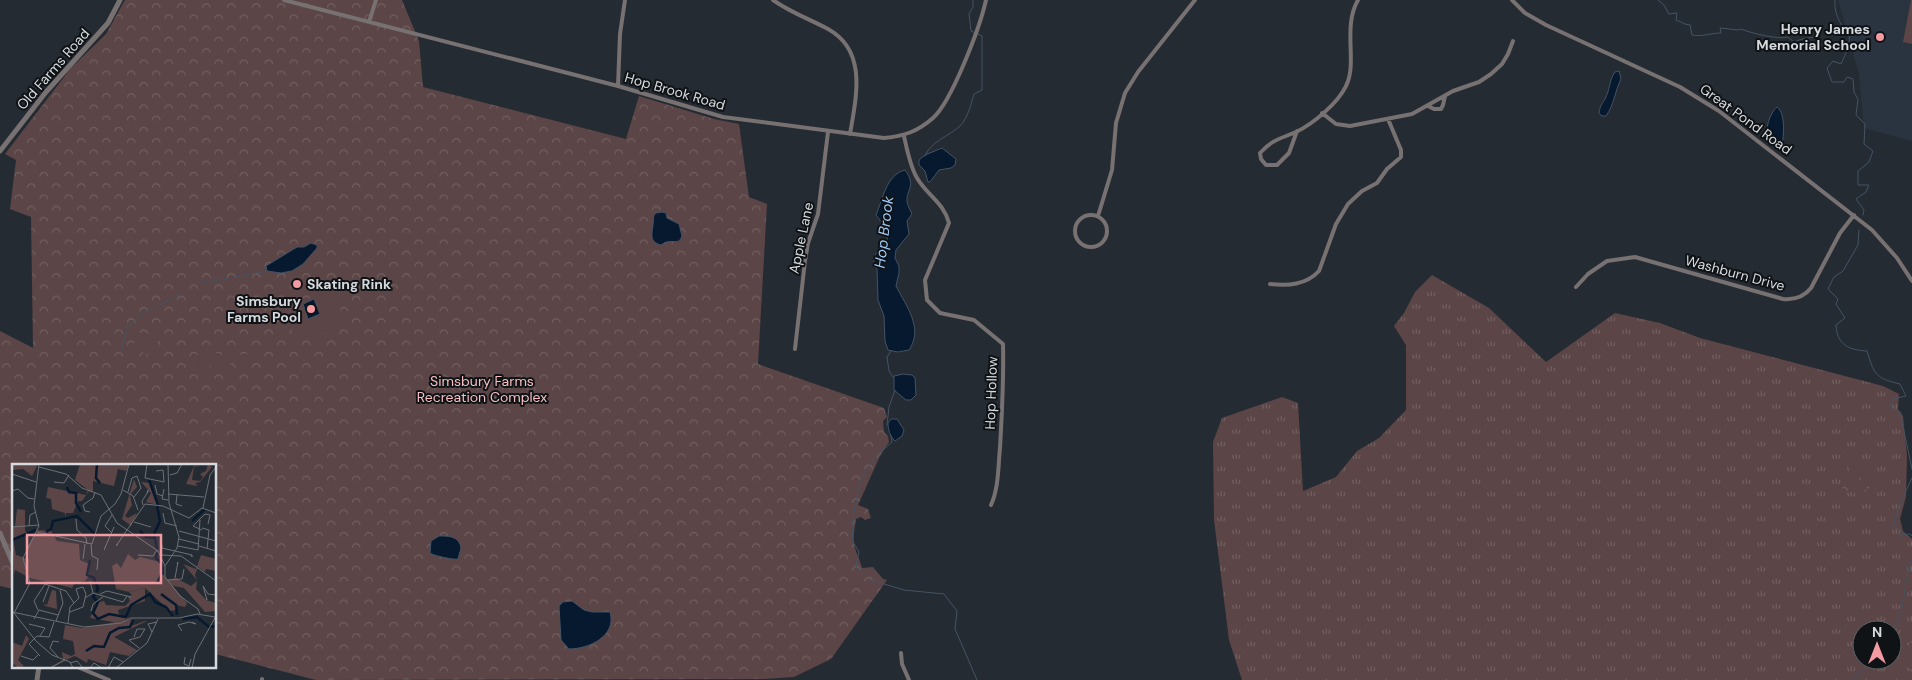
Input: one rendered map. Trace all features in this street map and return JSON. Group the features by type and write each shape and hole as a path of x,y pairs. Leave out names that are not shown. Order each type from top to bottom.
{"street":[{"name":"Old Farms Road","path":"0,151 46,92 108,23 120,0"},
{"name":"Hop Brook Road","path":"284,0 618,86 723,117 884,138 904,136 934,118 946,101 976,33 986,0"},
{"path":"369,22 376,0"},
{"path":"618,86 620,34 625,0"},
{"path":"773,0 786,9 829,29 843,41 849,50 854,62 858,85 850,134"},
{"path":"1098,216 1112,170 1116,123 1125,93 1138,72 1195,0"},
{"path":"1297,131 1292,147 1277,165 1266,164 1261,159 1260,152 1270,142 1314,122 1341,95 1350,77 1351,22 1358,0"},
{"name":"Great Pond Road","path":"1512,0 1525,12 1546,25 1680,87 1747,131 1884,241 1912,281"},
{"path":"1322,113 1334,123 1346,126 1357,126 1412,114 1491,74 1502,64 1513,41"},
{"path":"1428,106 1434,110 1441,109 1445,96"},
{"path":"1270,284 1293,285 1314,276 1319,271 1336,224 1348,204 1362,191 1377,183 1387,169 1400,159 1401,152 1388,119"},
{"name":"Apple Lane","path":"794,349 807,252 818,214 828,132"},
{"name":"Hop Hollow","path":"904,136 911,165 917,179 943,207 949,223 925,280 927,300 940,313 974,320 1003,344 1004,392 996,494 991,505"},
{"path":"1087,215 1098,216 1108,228 1107,238 1097,247 1087,248 1078,242 1075,232 1076,226 1078,221 1087,215"},
{"name":"Washburn Drive","path":"1576,287 1588,274 1607,261 1635,257 1783,298 1796,298 1805,295 1812,288 1840,233 1854,215"},
{"path":"0,533 12,561"},
{"path":"901,652 902,664 909,680"},
{"path":"80,668 109,680"}],"shaded area":[{"name":"Henry James Memorial School","path":"1838,0 1912,0 1912,141 1864,128 1859,74"}],"green space":[{"name":"Simsbury Farms Recreation Complex","path":"125,0 402,0 419,41 423,87 626,139 639,96 714,119 739,124 749,197 767,204 758,364 884,408 887,417 883,421 884,432 888,436 889,442 880,456 858,505 868,509 871,518 865,520 861,517 856,519 854,545 862,568 873,567 883,579 887,580 831,659 794,677 764,679 316,680 216,654 216,464 12,464 12,589 0,586 0,331 33,348 31,217 10,209 16,160 5,154 71,68 106,34"},
{"path":"1912,0 1912,44 1903,42"},
{"path":"1432,275 1489,308 1546,362 1615,313 1660,323 1700,338 1883,386 1899,394 1898,409 1903,416 1907,456 1906,497 1900,519 1903,531 1912,539 1912,680 1242,680 1229,640 1214,520 1213,442 1222,418 1282,397 1298,403 1303,491 1336,477 1357,451 1379,438 1406,410 1406,345 1394,326 1404,313 1415,292"},
{"path":"332,291 339,296 340,307 339,317 335,324 329,329 312,336 292,336 292,328 296,320 291,318 294,312 289,310 292,305"},
{"path":"138,332 147,335 142,353 132,350"},
{"path":"148,335 158,339 153,356 143,353"},
{"path":"220,353 221,371 213,371 212,354"},
{"path":"222,353 230,353 231,370 223,371"},
{"path":"209,354 210,372 202,372 201,355"},
{"path":"248,354 249,369 237,369 236,355"},
{"path":"198,355 200,372 192,373 190,356"},
{"path":"1851,464 1875,472 1866,497 1842,489"},
{"path":"1854,469 1861,472 1856,487 1848,484"},
{"path":"1864,472 1871,475 1866,490 1858,488"},
{"path":"1912,642 1912,670 1902,661 1902,653"}],"water":[{"path":"1619,71 1621,79 1613,103 1606,116 1602,116 1599,113 1607,96 1613,75"},
{"path":"1777,107 1783,120 1781,149 1771,142 1767,130 1770,117"},
{"path":"942,148 956,159 955,165 951,168 939,170 928,182 925,171 919,165 919,160 925,155"},
{"path":"905,170 911,184 907,202 912,214 907,221 909,234 896,250 895,258 899,266 899,273 896,286 912,317 915,334 909,350 898,352 888,350 885,341 884,316 878,300 877,269 873,265 876,253 886,247 889,225 883,224 876,215 889,182 893,177"},
{"path":"656,213 666,213 667,218 679,224 682,236 676,242 666,242 661,245 653,240 654,217"},
{"path":"311,243 317,245 317,248 303,264 292,271 281,273 267,271 266,266 297,247 304,247"},
{"name":"Simsbury Farms Pool","path":"314,299 320,314 308,319 303,304"},
{"path":"912,375 915,378 916,395 911,400 906,400 894,390 894,376"},
{"path":"891,419 897,419 904,430 902,436 895,441 888,428 888,423"},
{"path":"439,536 450,537 458,541 461,548 458,559 444,558 430,553 431,541"},
{"path":"572,601 584,610 610,612 611,620 609,628 600,640 585,647 569,649 561,640 559,606 563,602"}],"waterway":[{"name":"Hop Brook","path":"925,156 931,147 963,123 974,94 982,90 982,36 971,31 969,14 973,7 973,0"},
{"path":"1658,0 1664,5 1669,14 1677,13 1676,20 1690,25 1692,35 1721,33 1720,28 1741,29 1772,37 1788,37 1794,42 1815,37 1830,51 1849,44"},
{"path":"1835,0 1837,15 1843,28 1847,28 1849,42 1841,64 1833,61 1827,68 1832,82 1844,82 1847,77 1853,79 1854,92 1858,99 1856,115 1865,124 1864,144 1873,151 1869,162 1858,171 1858,185 1869,185 1866,192 1856,199 1864,210 1863,215"},
{"path":"1859,230 1858,245 1843,271 1834,277 1828,289 1838,299 1836,304 1845,318 1836,325 1837,332 1845,345 1850,348 1867,351 1874,370 1880,377 1900,384 1906,396 1893,399 1890,407 1900,412 1912,469"},
{"path":"235,277 267,271"},
{"path":"202,283 229,278"},
{"path":"121,352 128,326 147,311 180,295"},
{"name":"Hop Brook","path":"891,351 887,357 889,371 893,377"},
{"name":"Hop Brook","path":"887,425 889,407 895,390"},
{"name":"Hop Brook","path":"891,436 892,442 874,458 860,481 852,524 853,542 859,552 856,566 868,579 904,590 944,594 957,611 955,629 977,680"},
{"path":"1912,478 1899,506 1894,523 1901,535 1910,534 1912,536"},
{"path":"1898,620 1909,566 1912,560"},
{"path":"1853,680 1864,670"}],"place":[{"name":"Henry James Memorial School","path":"1880,37"},
{"name":"Skating Rink","path":"297,284"},
{"name":"Simsbury Farms Pool","path":"311,309"}]}
